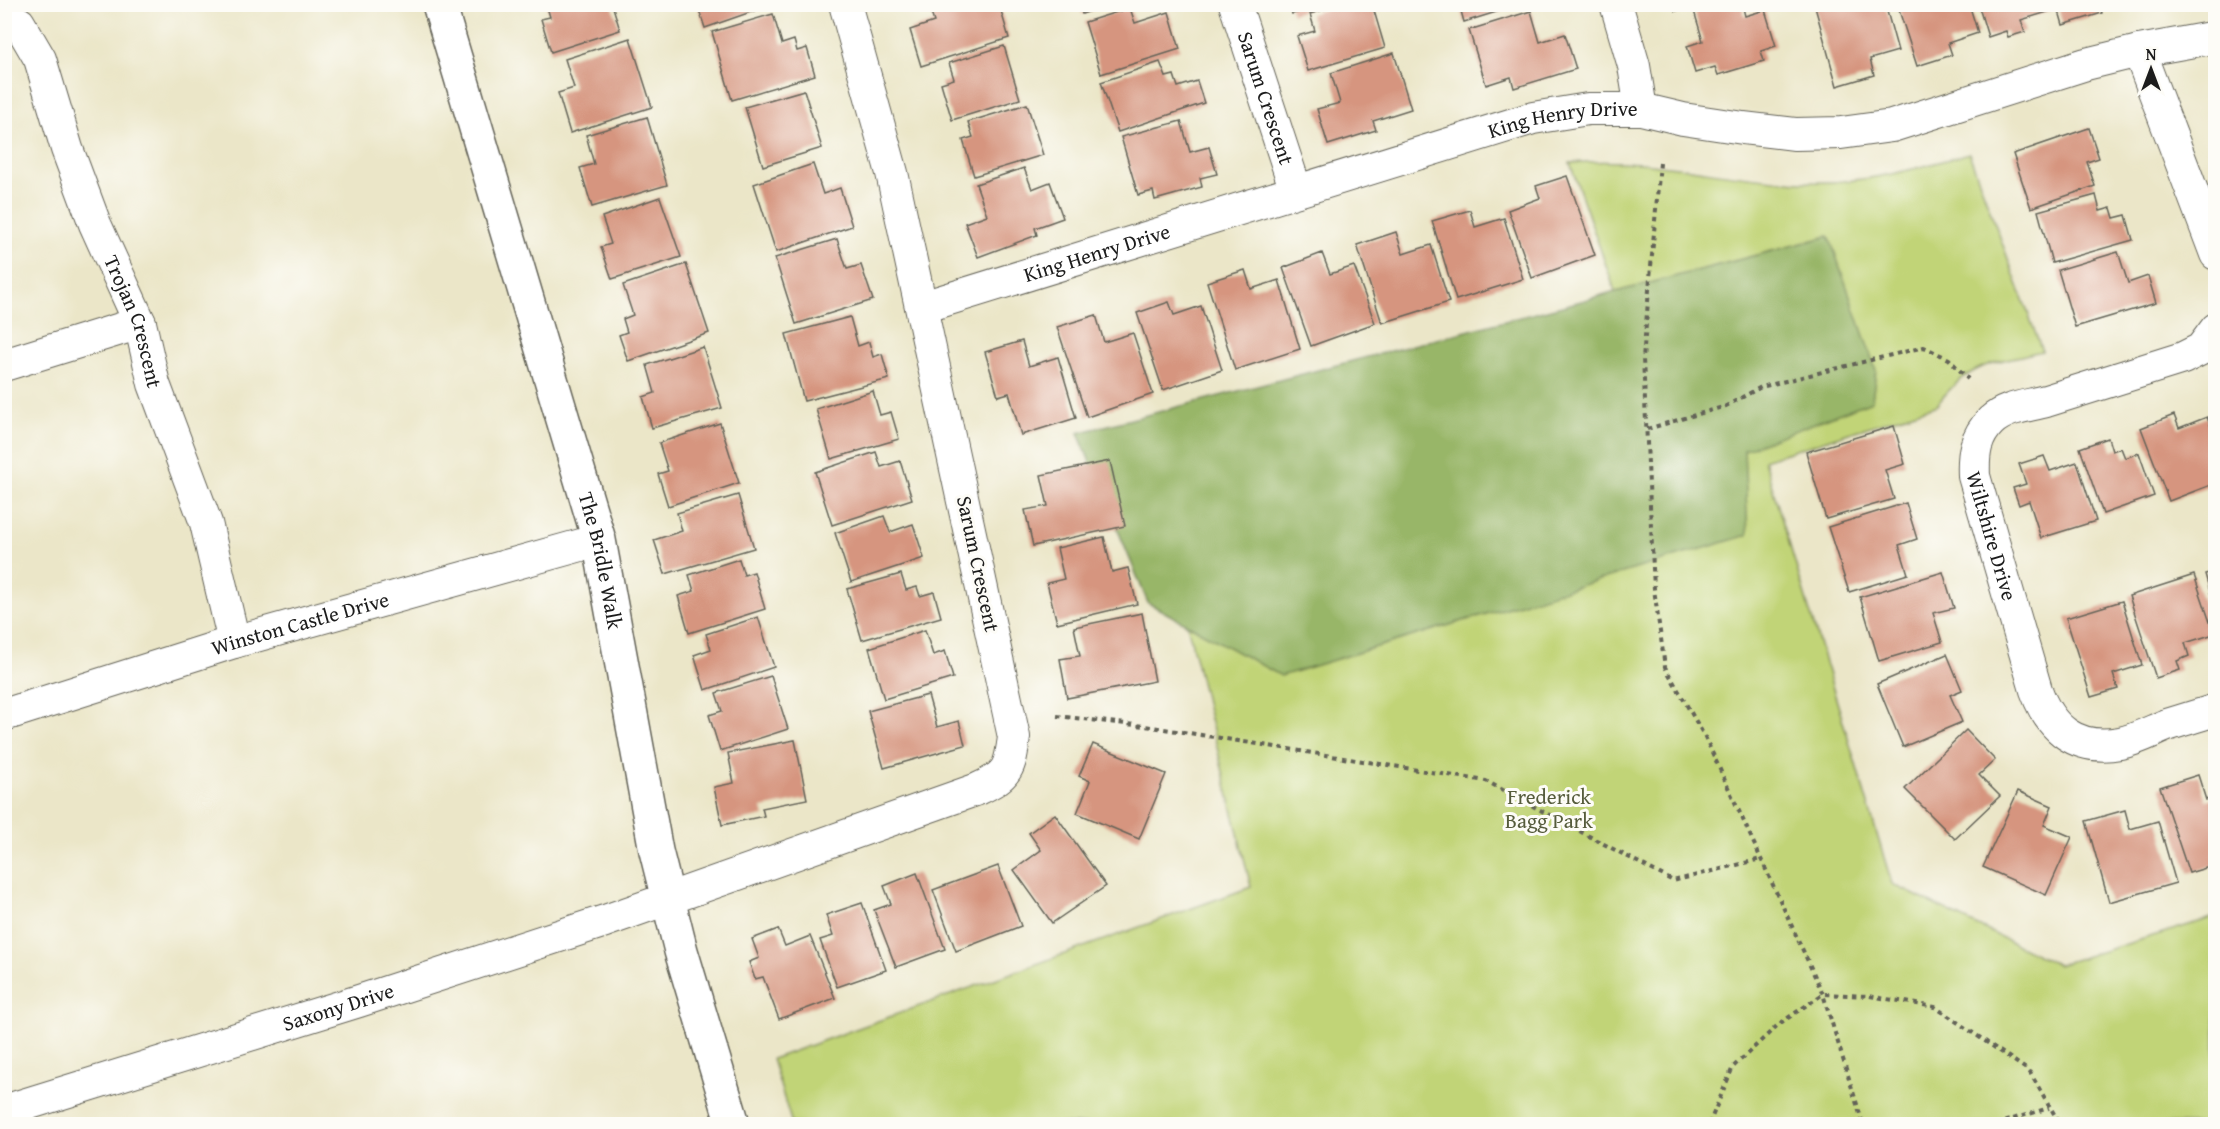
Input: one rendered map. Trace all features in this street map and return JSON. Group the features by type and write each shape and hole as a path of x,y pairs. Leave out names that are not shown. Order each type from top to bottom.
{"street":[{"name":"Sarum Crescent","path":"668,898 978,789 999,779 1011,763 1014,737 1011,721 923,307 892,172 859,46 845,4"},
{"name":"Sarum Crescent","path":"1235,4 1296,191"},
{"path":"1616,4 1634,66 1641,110"},
{"name":"The Bridle Walk","path":"439,5 599,540 656,851 681,951 733,1125"},
{"name":"Trojan Crescent","path":"4,15 20,23 40,59 67,149 95,224 140,323 154,384 206,523 234,642"},
{"name":"King Henry Drive","path":"923,307 1533,118 1588,110 1641,110 1683,119 1795,134 1841,133 1892,126 2086,64 2139,51 2216,37"},
{"path":"2139,51 2216,254"},
{"path":"4,365 140,323"},
{"name":"Wiltshire Drive","path":"2216,329 2201,349 2183,358 2042,402 2018,407 1992,420 1978,436 1973,456 1974,476 2036,690 2043,710 2054,723 2071,737 2094,744 2121,743 2216,710"},
{"name":"Winston Castle Drive","path":"4,715 234,642 599,540"},
{"name":"Saxony Drive","path":"4,1111 370,997 594,925 668,898"}],"path":[{"path":"1660,163 1643,358 1654,589 1665,667 1705,737 1823,994 1863,1125"},
{"path":"1647,429 1726,405 1761,387 1924,347 1949,358 1968,379"},
{"path":"1057,716 1152,727 1486,781 1673,881 1761,859"},
{"path":"1709,1125 1733,1067 1779,1024 1823,994 1869,996 1935,1007 2030,1071 2060,1125"},
{"path":"1996,1125 2050,1108"}],"green space":[{"name":"Frederick Bagg Park","path":"1969,153 2042,351 1996,362 1971,373 1948,391 1937,405 1764,460 1892,884 2058,965 2215,917 2215,1124 792,1124 772,1059 1251,887 1142,439 1615,291 1570,163 1628,162 1773,180 1824,182 1887,175"},
{"path":"1829,236 1876,370 1872,401 1744,450 1748,535 1281,676 1148,603 1078,433"}],"building":[{"path":"546,4 612,4 620,30 551,52 541,19 550,17"},
{"path":"697,4 771,4 771,5 705,28"},
{"path":"928,4 999,4 1009,38 921,66 910,30 934,22"},
{"path":"1079,4 1108,4 1108,5 1082,14"},
{"path":"1289,4 1323,4 1323,5 1292,14"},
{"path":"1342,4 1372,4 1385,48 1308,71 1297,36 1315,31 1310,14"},
{"path":"1459,4 1519,4 1519,5 1464,22"},
{"path":"1674,4 1695,4 1695,5 1676,11"},
{"path":"1714,4 1742,4 1745,16 1765,10 1776,46 1761,51 1764,61 1718,75 1715,67 1695,73 1687,46 1703,41 1694,11"},
{"path":"1823,4 1885,4 1898,51 1870,59 1874,75 1837,86 1815,7"},
{"path":"1897,4 1969,4 1978,33 1948,43 1952,55 1917,66"},
{"path":"1978,4 2049,4 2051,11 2021,20 2025,32 2008,37 2006,31 1988,37"},
{"path":"2057,4 2100,4 2102,13 2063,25"},
{"path":"1130,8 1135,23 1169,12 1180,49 1101,74 1085,22"},
{"path":"1531,11 1540,42 1565,34 1576,69 1514,88 1511,77 1486,85 1469,30"},
{"path":"773,14 782,44 794,40 797,51 807,48 815,75 732,100 712,32"},
{"path":"630,38 652,107 570,133 558,93 574,88 565,59"},
{"path":"1004,46 1020,99 952,120 941,83 954,79 949,63"},
{"path":"1394,53 1411,109 1373,121 1376,130 1328,145 1317,109 1340,103 1331,73"},
{"path":"1160,62 1166,77 1174,75 1178,87 1197,81 1204,103 1118,132 1101,82"},
{"path":"804,90 822,148 763,166 745,107"},
{"path":"1027,104 1043,155 974,176 963,140 973,137 968,122"},
{"path":"647,117 667,185 592,207 580,168 594,164 586,135"},
{"path":"1181,121 1190,152 1209,147 1217,174 1200,178 1202,187 1155,200 1153,191 1138,195 1121,137"},
{"path":"2089,128 2099,158 2087,162 2095,186 2031,208 2013,154"},
{"path":"813,164 823,194 840,188 852,226 776,252 754,184"},
{"path":"1024,168 1032,189 1050,182 1063,218 1035,228 1037,235 978,257 965,223 987,215 976,184"},
{"path":"1567,176 1595,255 1532,278 1508,210 1540,198 1536,186"},
{"path":"2096,195 2100,211 2111,208 2114,218 2126,215 2133,240 2052,263 2038,211"},
{"path":"660,197 681,257 612,279 601,247 611,244 602,217"},
{"path":"1470,210 1475,227 1504,218 1523,279 1456,300 1432,221"},
{"path":"1396,232 1403,254 1431,245 1449,302 1382,323 1357,245"},
{"path":"837,239 847,269 861,265 873,300 796,324 775,258"},
{"path":"2118,252 2128,283 2148,276 2156,303 2075,327 2058,270"},
{"path":"1322,253 1330,274 1354,266 1375,323 1311,346 1283,268"},
{"path":"686,264 709,333 628,361 619,335 627,332 623,319 633,315 623,285"},
{"path":"1245,270 1251,289 1279,280 1300,349 1235,370 1207,282"},
{"path":"1169,302 1174,315 1201,306 1222,370 1163,390 1137,313"},
{"path":"1096,315 1104,342 1133,333 1153,394 1087,417 1057,327"},
{"path":"850,317 858,346 869,342 873,357 882,354 889,379 804,401 786,334"},
{"path":"1022,341 1029,366 1058,357 1076,418 1021,435 1009,393 998,396 985,352"},
{"path":"703,347 722,408 652,428 643,397 655,393 647,365"},
{"path":"873,391 880,415 891,412 899,439 831,459 816,409"},
{"path":"2174,415 2179,428 2207,417 2216,440 2216,483 2169,501 2141,428"},
{"path":"720,423 739,483 668,506 658,474 668,471 659,443"},
{"path":"1894,426 1905,464 1885,470 1894,499 1826,519 1806,452"},
{"path":"2108,438 2112,451 2121,448 2125,458 2139,453 2154,496 2103,514 2080,448"},
{"path":"876,452 881,467 900,461 912,499 832,525 815,472"},
{"path":"2044,456 2050,471 2077,462 2096,521 2041,538 2029,501 2019,505 2013,488 2026,484 2019,464"},
{"path":"1110,461 1125,526 1033,546 1025,510 1048,506 1041,475"},
{"path":"738,495 754,548 665,574 654,540 682,531 677,513"},
{"path":"1906,503 1917,539 1899,545 1908,574 1849,592 1828,527"},
{"path":"884,516 890,532 913,524 924,558 851,582 835,533"},
{"path":"1104,537 1112,572 1128,568 1137,604 1057,623 1047,583 1064,579 1057,548"},
{"path":"739,559 744,575 754,572 765,609 689,633 678,596 694,591 689,575"},
{"path":"2216,571 2216,609 2215,609 2205,574"},
{"path":"1943,572 1954,608 1933,613 1942,642 1879,661 1860,597"},
{"path":"901,574 906,590 917,587 920,596 934,592 941,617 862,640 847,589"},
{"path":"2194,575 2214,634 2185,643 2189,656 2177,661 2180,670 2156,678 2129,596"},
{"path":"2122,601 2142,665 2113,674 2118,689 2091,697 2066,618"},
{"path":"1142,613 1155,681 1067,698 1060,659 1080,656 1074,627"},
{"path":"758,617 774,667 705,690 694,655 711,649 706,634"},
{"path":"925,630 933,655 945,651 953,678 884,699 869,648"},
{"path":"1947,654 1962,690 1950,695 1962,722 1903,747 1877,684"},
{"path":"771,676 788,729 720,751 709,715 722,711 716,693"},
{"path":"928,695 937,727 959,721 965,745 884,768 868,711"},
{"path":"1966,730 1995,760 1979,775 2000,796 1955,839 1905,789"},
{"path":"795,740 807,799 762,808 764,816 722,825 714,787 734,783 728,753"},
{"path":"1093,744 1166,774 1139,839 1077,813 1090,781 1079,776"},
{"path":"2198,775 2206,800 2216,797 2216,865 2189,873 2160,787"},
{"path":"2018,791 2052,806 2044,825 2072,837 2046,895 1983,867"},
{"path":"2125,810 2130,829 2158,821 2176,883 2109,902 2086,821"},
{"path":"1055,814 1106,886 1052,923 1014,870 1041,850 1029,833"},
{"path":"998,866 1021,926 956,951 933,890"},
{"path":"917,873 945,949 896,967 874,910 891,904 884,886"},
{"path":"862,903 886,970 837,987 820,940 833,936 826,915"},
{"path":"778,929 785,946 810,936 835,998 779,1019 763,977 755,979 749,962 759,958 752,939"}]}
